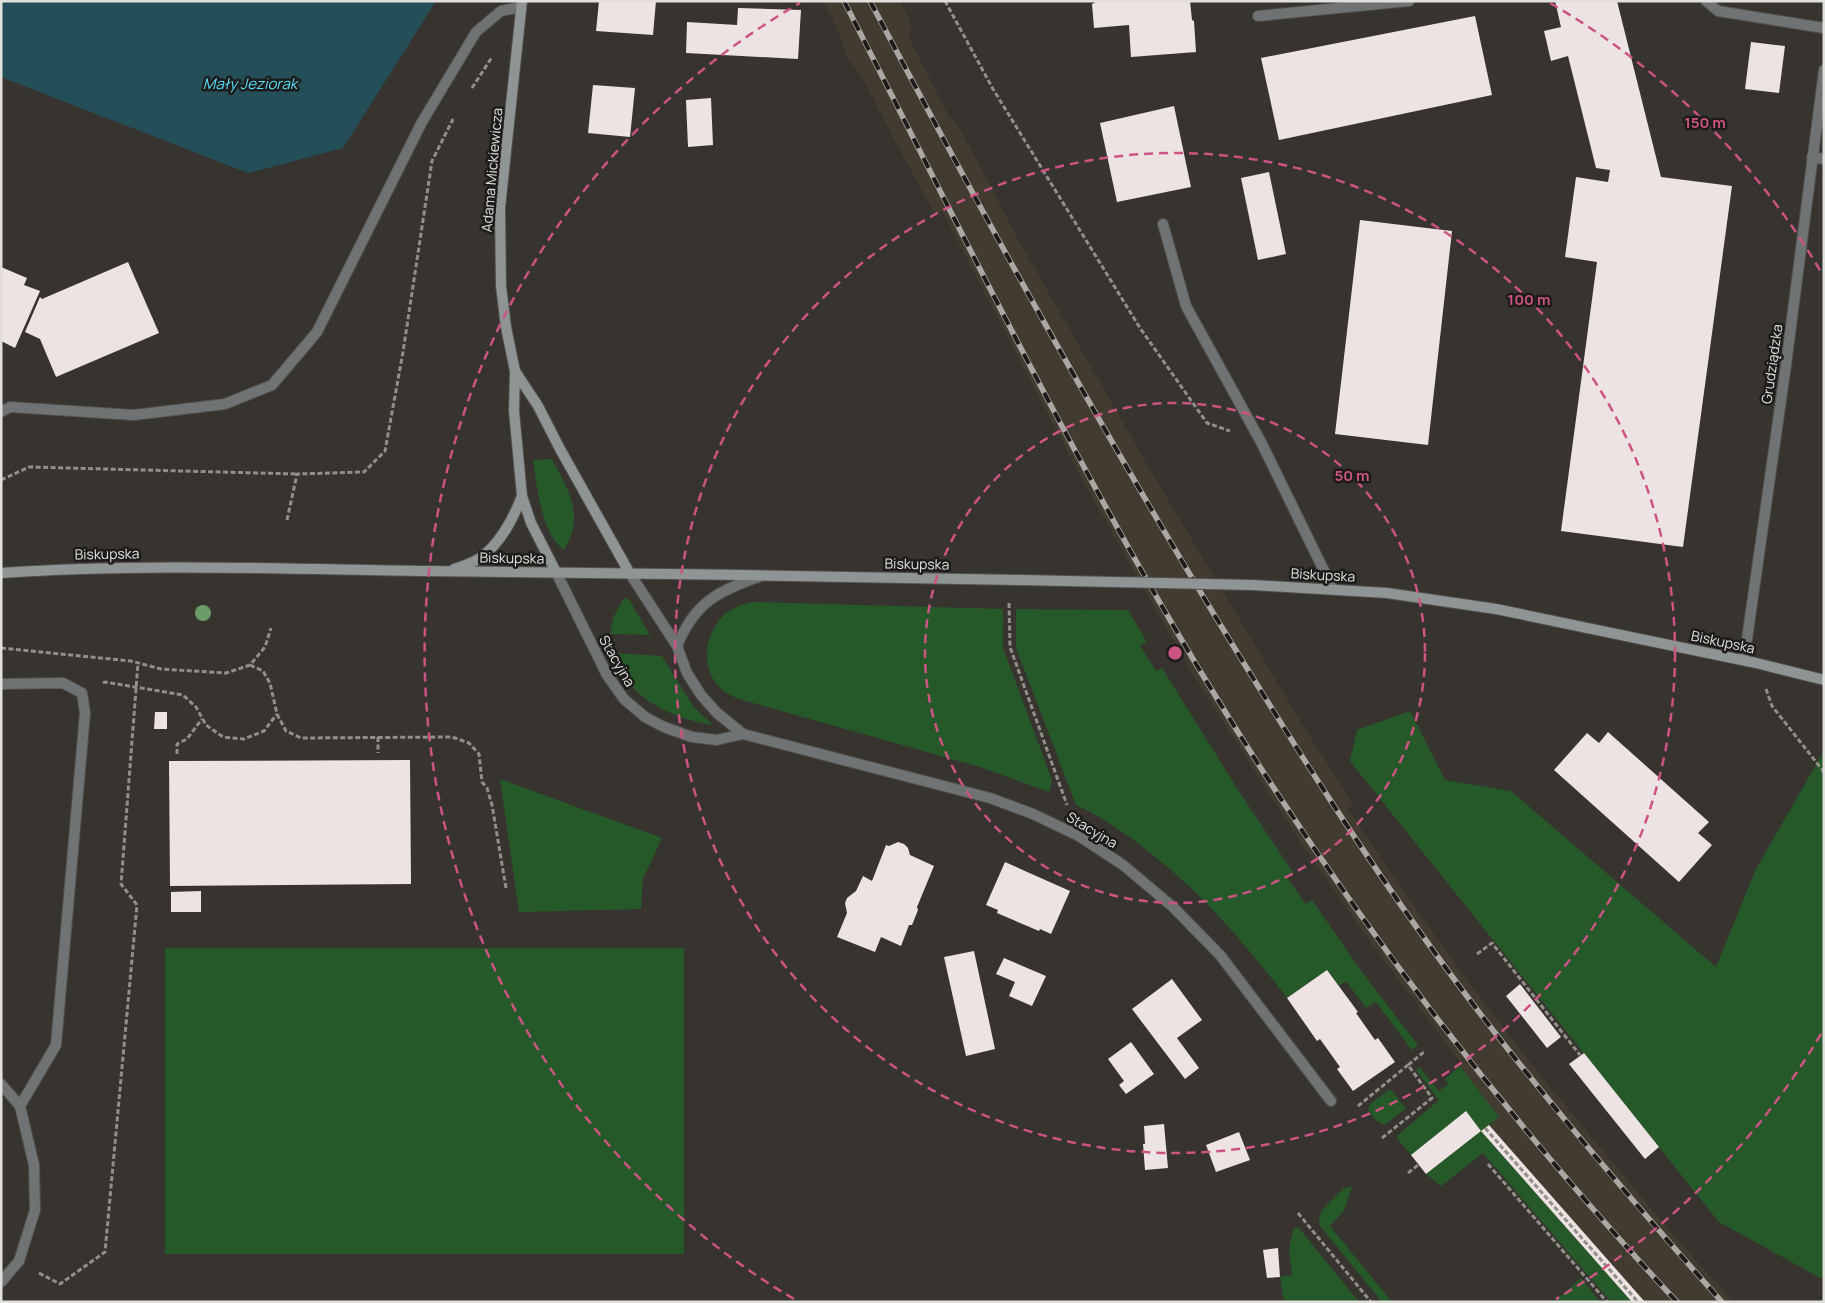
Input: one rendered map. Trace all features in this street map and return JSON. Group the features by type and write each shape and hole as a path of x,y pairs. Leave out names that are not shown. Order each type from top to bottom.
{"street":[{"path":"1258,16 1409,1"},
{"path":"1706,1 1718,11 1824,28"},
{"path":"1,412 10,407 134,414 225,404 272,385 318,332 422,122 476,32 500,11 522,4"},
{"name":"Adama Mickiewicza","path":"522,4 500,208 501,286 506,327 515,371 514,411 522,496 531,523 556,572"},
{"name":"Grudziądzka","path":"1744,660 1786,365 1824,70"},
{"path":"1812,157 1824,159"},
{"path":"1164,224 1186,306 1261,442 1333,589"},
{"name":"Adama Mickiewicza","path":"515,371 538,406 629,572"},
{"path":"449,571 479,559 493,546 511,522 522,496"},
{"name":"Biskupska","path":"1,573 152,567 629,572 1254,585 1333,589 1387,593 1496,609 1744,660 1824,680"},
{"name":"Stacyjna","path":"556,572 607,675 624,700 645,717 664,727 692,737 717,740 743,734"},
{"name":"Stacyjna","path":"629,572 677,646 687,673 701,696 717,713 743,734 990,798 1033,814 1079,836 1123,865 1173,907 1220,955 1331,1101"},
{"path":"677,646 684,628 697,611 712,598 729,587 763,575"},
{"path":"1,684 63,682 82,693 85,713 56,1045 20,1106"},
{"path":"1,1084 20,1106 34,1165 36,1210 19,1261 1,1282"}],"path":[{"path":"945,1 993,89 1140,328 1207,423 1261,442"},
{"path":"470,90 492,56"},
{"path":"1,480 29,467 296,474 364,472 385,451 403,352 432,161 455,114"},
{"path":"287,520 296,474"},
{"path":"1009,603 1010,648 1068,808"},
{"path":"1,648 138,663 161,669 226,673 250,665 266,647 271,628"},
{"path":"19,1261 60,1284 105,1252 137,905 121,884 138,663"},
{"path":"1756,663 1772,706 1824,772"},
{"path":"250,665 263,671 270,683 277,714 286,731 301,738 452,737 469,743 479,754 482,782 487,788 492,805 506,888"},
{"path":"82,693 105,682 183,695 196,707 206,725 223,737 244,739 264,731 277,714"},
{"path":"177,754 177,744 187,739 202,719"},
{"path":"378,737 378,754"},
{"path":"1477,954 1492,943 1580,1055"},
{"path":"1358,1106 1424,1052"},
{"path":"1382,1138 1432,1098 1408,1065"},
{"path":"1485,1128 1638,1302"},
{"path":"1408,1173 1418,1164"},
{"path":"1488,1164 1607,1302"},
{"path":"1298,1213 1371,1302"}],"shaded area":[{"path":"823,1 900,1 911,23 910,40 949,116 958,125 1019,241 1139,451 1302,724 1353,804 1347,808 1472,987 1540,1075 1669,1230 1734,1302 1645,1302 1489,1125 1498,1117 1460,1066 1462,1064 1369,940 1303,846 1192,673 1083,481 942,211 935,214 861,75 849,60 833,19"}],"green space":[{"path":"552,459 569,493 574,514 570,537 564,550 556,543 545,521 533,460"},
{"path":"624,598 630,601 650,635 610,634 613,618"},
{"path":"753,602 1003,609 1003,648 1052,780 1049,792 980,767 746,701 728,694 712,677 708,667 708,644 717,623 725,614 738,606"},
{"path":"1016,609 1128,610 1147,642 1140,646 1156,671 1162,668 1238,790 1294,874 1287,878 1306,904 1312,900 1362,972 1418,1045 1412,1050 1376,1002 1366,1008 1346,981 1339,986 1327,970 1287,998 1234,933 1196,893 1125,834 1098,816 1076,805 1016,648"},
{"path":"614,653 662,656 693,706 713,725 697,722 666,711 639,694 620,669"},
{"path":"1410,711 1445,780 1511,791 1716,967 1756,869 1824,751 1824,1280 1719,1222 1350,761 1357,730"},
{"path":"500,779 662,838 643,879 641,909 519,912"},
{"path":"165,948 684,948 684,1254 165,1254"},
{"path":"1460,1066 1499,1117 1481,1131 1466,1112 1411,1155 1397,1138 1399,1134 1439,1100 1416,1070 1419,1067 1439,1091 1448,1084 1445,1079"},
{"path":"1390,1089 1406,1108 1386,1124 1381,1124 1368,1110 1370,1104"},
{"path":"1481,1131 1632,1302 1611,1302 1483,1153 1441,1186 1426,1174"},
{"path":"1352,1187 1344,1211 1330,1226 1392,1302 1382,1302 1320,1226 1319,1217 1322,1210 1344,1188"},
{"path":"1298,1227 1359,1302 1284,1302 1280,1277 1292,1275 1289,1248 1293,1230"},
{"path":"1581,1278 1600,1302 1554,1302"}],"water":[{"name":"Mały Jeziorak","path":"1,1 436,1 343,148 248,173 1,77"}],"building":[{"path":"599,1 656,1 653,35 596,31"},
{"path":"1098,1 1190,1 1192,20 1194,21 1196,52 1131,57 1129,25 1094,28 1092,4"},
{"path":"1555,1 1617,1 1661,177 1732,186 1683,547 1561,531 1597,262 1565,257 1576,177 1608,182 1610,170 1596,168 1568,56 1551,61 1544,31 1561,27"},
{"path":"738,8 801,10 798,59 686,53 687,22 737,25"},
{"path":"1475,16 1492,95 1279,140 1261,58"},
{"path":"1751,42 1785,46 1779,93 1745,89"},
{"path":"593,85 635,88 630,137 588,133"},
{"path":"711,98 713,145 688,147 686,100"},
{"path":"1174,106 1191,187 1117,202 1100,123"},
{"path":"1269,172 1286,254 1258,260 1241,178"},
{"path":"1360,220 1452,231 1428,445 1335,434"},
{"path":"128,262 159,333 56,377 40,339 25,332 40,297 42,299"},
{"path":"1,267 27,278 24,285 40,291 15,348 1,341"},
{"path":"155,712 167,712 167,729 154,729"},
{"path":"1608,732 1709,822 1698,833 1712,845 1679,882 1554,770 1587,733 1599,743"},
{"path":"410,760 411,884 170,886 169,761"},
{"path":"898,842 908,848 910,855 934,866 917,907 918,910 912,925 909,925 901,946 881,937 875,952 837,937 847,913 845,903 847,898 856,891 863,876 872,881 886,845 889,846"},
{"path":"1005,862 1070,891 1051,934 1040,929 1039,931 997,913 998,910 986,905"},
{"path":"201,891 201,912 171,912 171,892"},
{"path":"974,951 995,1049 966,1056 944,957"},
{"path":"1004,958 1046,976 1032,1006 1009,996 1015,982 996,974"},
{"path":"1327,970 1358,1012 1356,1013 1375,1040 1378,1038 1395,1062 1353,1091 1337,1069 1340,1067 1320,1039 1317,1041 1287,998"},
{"path":"1172,979 1202,1020 1177,1038 1199,1068 1185,1079 1132,1009"},
{"path":"1520,984 1561,1037 1547,1048 1506,996"},
{"path":"1131,1042 1154,1074 1126,1094 1119,1085 1124,1081 1108,1059"},
{"path":"1584,1053 1659,1147 1645,1159 1569,1064"},
{"path":"1466,1111 1481,1131 1426,1174 1411,1155"},
{"path":"1164,1124 1168,1168 1145,1170 1144,1126"},
{"path":"1489,1125 1645,1302 1632,1302 1481,1131"},
{"path":"1239,1132 1250,1160 1216,1172 1206,1145"},
{"path":"1278,1248 1280,1277 1267,1278 1263,1250"}],"railway":[{"path":"844,1 972,254 1060,422 1151,587 1251,753 1306,836 1421,998 1545,1153 1677,1302"},
{"path":"870,1 953,157 1081,388 1245,665 1336,809 1432,949 1496,1035 1591,1151 1722,1302"}]}
